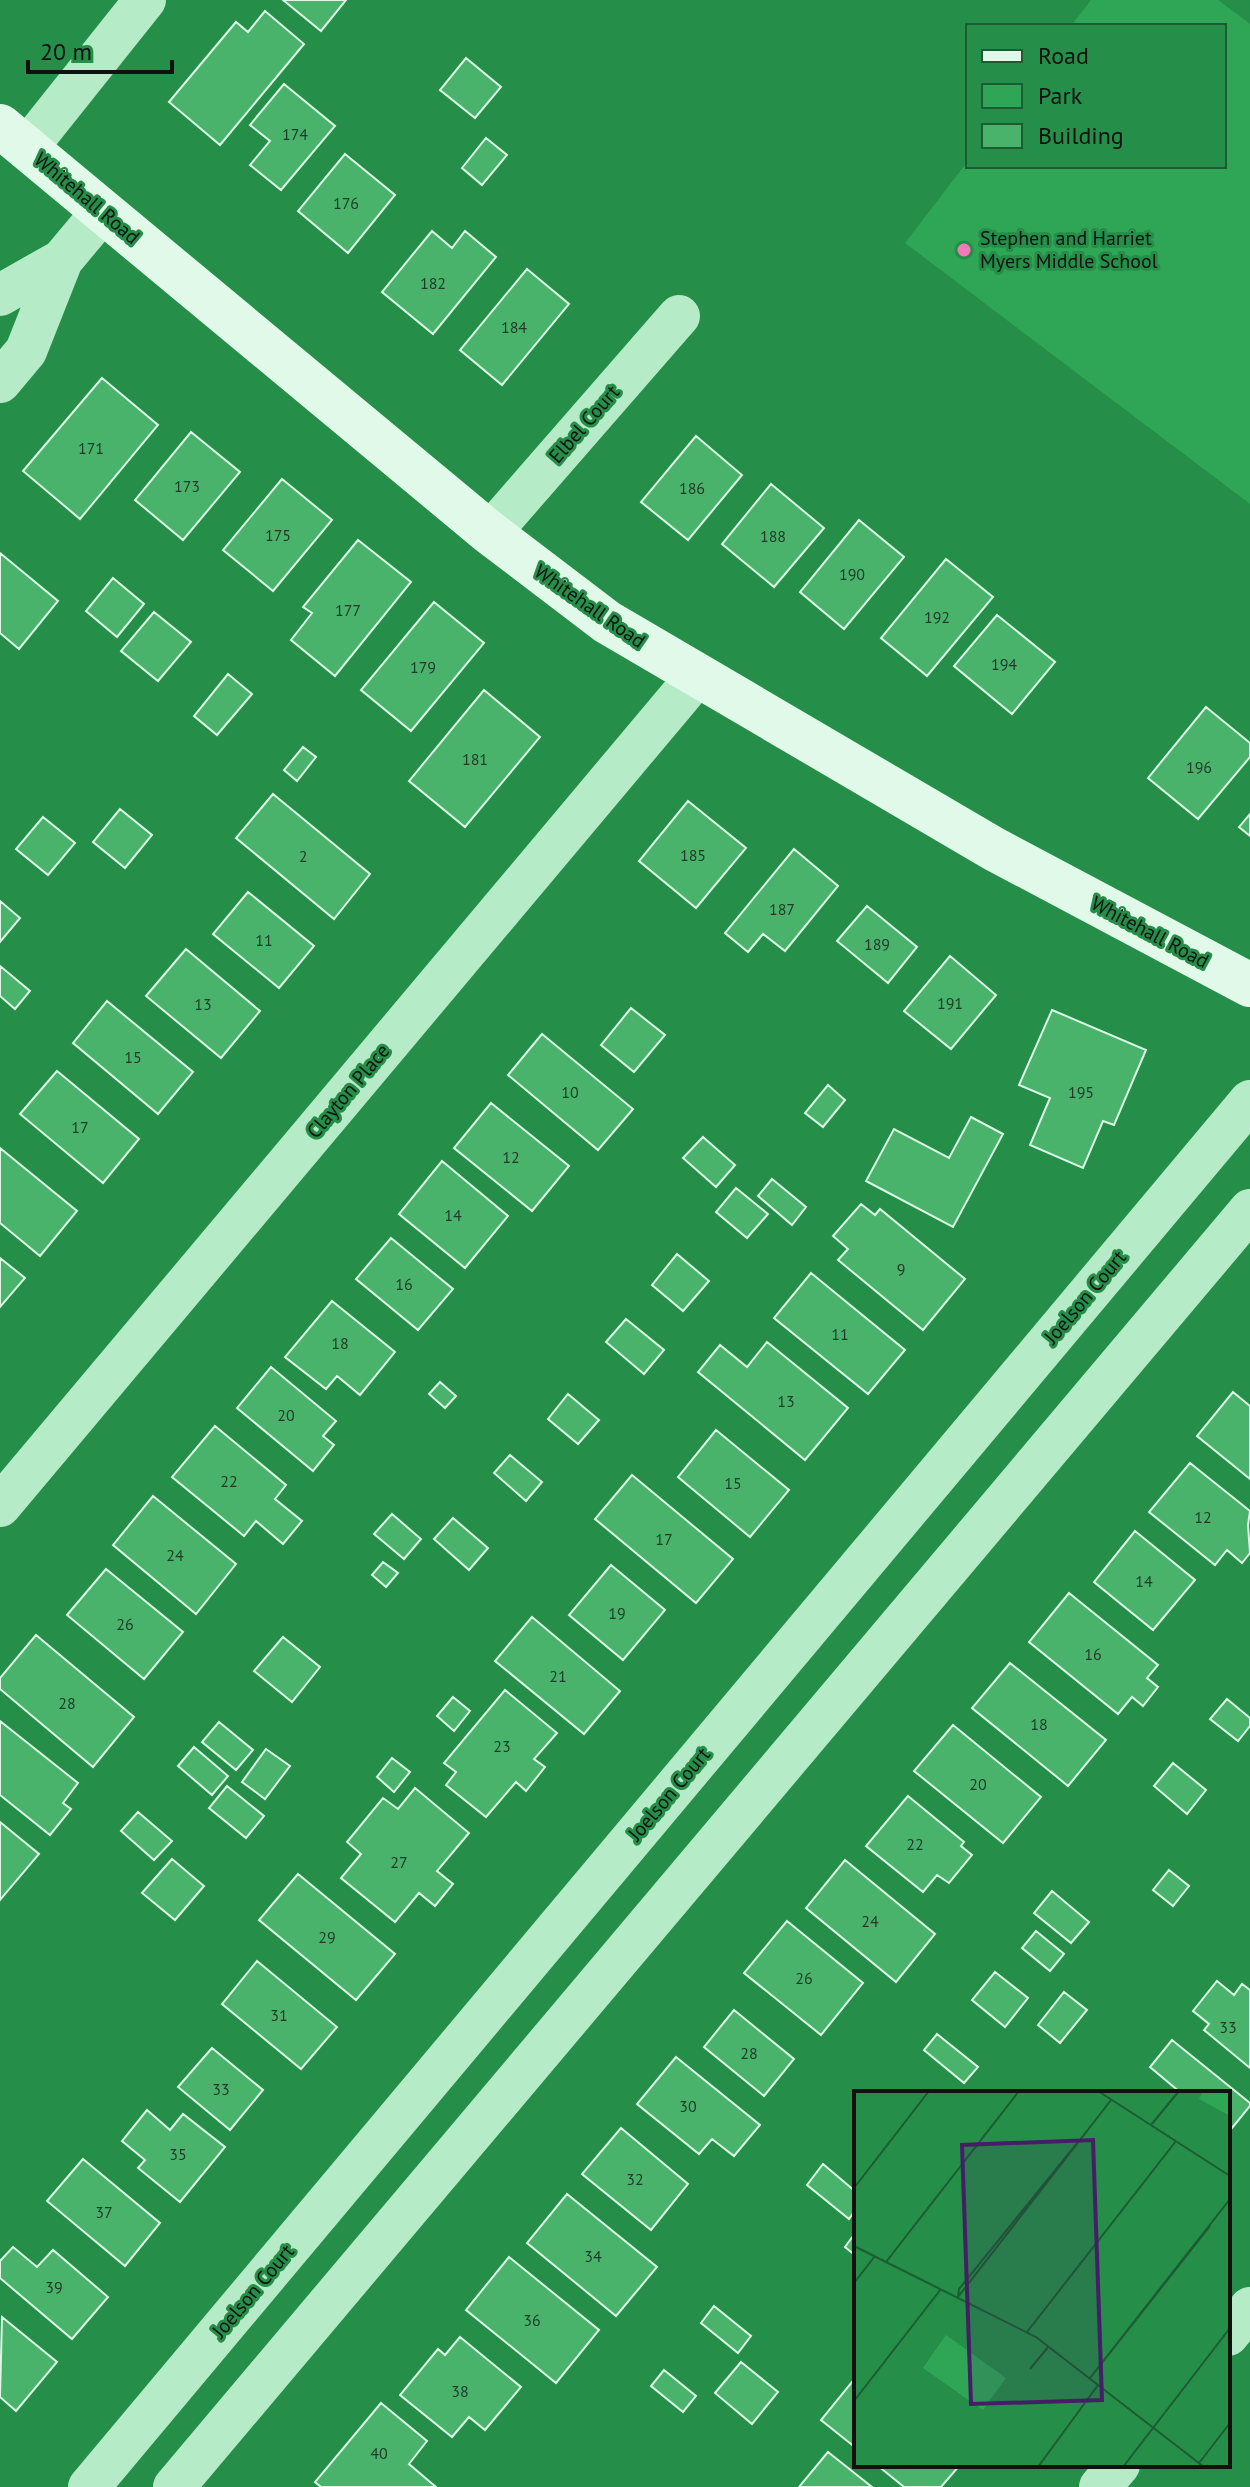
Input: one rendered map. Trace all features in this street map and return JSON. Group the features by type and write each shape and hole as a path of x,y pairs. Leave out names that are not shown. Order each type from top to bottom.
{"street":[{"path":"14,137 145,0"},
{"name":"Whitehall Road","path":"14,137 490,533 607,622 994,849 1250,985"},
{"path":"0,382 26,351 62,260 103,211"},
{"path":"0,295 62,260"},
{"name":"Elbel Court","path":"490,533 679,316"},
{"name":"Clayton Place","path":"0,1506 697,676"},
{"name":"Joelson Court","path":"89,2487 1250,1101"},
{"path":"174,2487 1250,1210"},
{"path":"965,1440 1018,1485"},
{"path":"673,1789 725,1832"},
{"path":"356,2168 408,2210"},
{"path":"1230,2333 1250,2308"},
{"path":"1100,2487 1117,2467"}],"green space":[{"path":"1091,0 1218,0 1250,24 1250,504 905,243 966,164 966,168 1226,168 1226,24 1073,24"}],"building":[{"path":"283,0 346,0 321,31"},
{"path":"265,11 304,44 220,145 169,102 236,22 248,32"},
{"path":"466,58 501,87 475,118 440,90"},
{"path":"284,84 335,126 281,190 250,165 270,141 250,125"},
{"path":"486,138 507,155 482,185 462,168"},
{"path":"345,154 395,195 348,253 298,211"},
{"path":"432,231 452,248 465,231 496,257 433,334 382,292"},
{"path":"527,269 569,304 502,385 460,350"},
{"path":"102,378 158,425 80,519 23,471"},
{"path":"191,432 240,472 183,540 135,500"},
{"path":"696,436 742,475 688,540 641,502"},
{"path":"282,479 332,520 273,591 223,550"},
{"path":"771,484 824,528 774,587 722,544"},
{"path":"859,520 904,557 844,629 800,592"},
{"path":"358,540 411,582 335,676 291,640 312,613 303,607"},
{"path":"0,553 58,601 19,649 0,633"},
{"path":"946,559 993,597 927,676 881,638"},
{"path":"113,578 144,604 117,637 86,611"},
{"path":"434,602 484,643 411,731 361,690"},
{"path":"154,612 191,642 158,681 121,651"},
{"path":"997,615 1055,662 1012,714 954,666"},
{"path":"228,674 252,694 217,735 194,716"},
{"path":"484,690 540,737 465,827 409,781"},
{"path":"1206,707 1250,743 1250,757 1198,819 1148,778"},
{"path":"303,747 316,757 297,781 284,770"},
{"path":"273,794 370,874 334,919 236,838"},
{"path":"688,801 746,848 696,908 639,861"},
{"path":"120,809 152,835 125,868 93,842"},
{"path":"1250,814 1250,836 1239,827"},
{"path":"43,817 75,843 48,875 16,849"},
{"path":"794,849 838,886 785,951 763,934 748,952 725,933"},
{"path":"248,892 314,946 279,988 213,934"},
{"path":"0,901 20,918 0,942"},
{"path":"867,906 917,947 888,983 837,941"},
{"path":"186,949 260,1011 221,1058 146,996"},
{"path":"950,956 996,995 951,1049 904,1011"},
{"path":"0,966 30,991 15,1009 0,996"},
{"path":"107,1001 193,1072 158,1114 73,1043"},
{"path":"631,1008 665,1035 634,1072 601,1045"},
{"path":"1052,1010 1146,1050 1114,1125 1103,1121 1083,1168 1030,1145 1050,1098 1019,1085"},
{"path":"542,1034 633,1109 598,1150 508,1075"},
{"path":"57,1071 139,1139 103,1183 20,1114"},
{"path":"828,1085 845,1100 823,1127 805,1113"},
{"path":"491,1103 569,1166 532,1211 454,1148"},
{"path":"971,1117 1003,1134 953,1227 866,1181 894,1129 949,1158"},
{"path":"703,1137 735,1165 716,1187 683,1158"},
{"path":"0,1148 77,1211 40,1256 0,1223"},
{"path":"442,1161 508,1216 465,1268 399,1214"},
{"path":"772,1179 806,1207 792,1225 758,1196"},
{"path":"736,1188 768,1214 747,1238 716,1212"},
{"path":"861,1204 875,1215 880,1209 965,1279 923,1330 838,1260 848,1249 833,1236"},
{"path":"391,1238 453,1289 418,1330 356,1279"},
{"path":"677,1254 709,1281 683,1311 652,1285"},
{"path":"0,1258 25,1278 0,1307"},
{"path":"811,1273 905,1350 868,1394 774,1318"},
{"path":"332,1301 395,1352 360,1395 337,1376 326,1389 285,1357"},
{"path":"626,1319 664,1350 644,1374 606,1342"},
{"path":"767,1342 848,1408 805,1460 698,1372 720,1345 747,1367"},
{"path":"271,1367 336,1421 323,1436 334,1445 313,1471 237,1408"},
{"path":"440,1382 456,1396 445,1408 429,1394"},
{"path":"1233,1392 1250,1406 1250,1479 1197,1436"},
{"path":"568,1394 599,1420 578,1444 548,1419"},
{"path":"215,1426 286,1485 275,1499 302,1521 283,1544 256,1521 244,1536 172,1477"},
{"path":"716,1430 789,1490 750,1537 678,1477"},
{"path":"510,1455 542,1482 526,1501 494,1473"},
{"path":"1190,1463 1250,1511 1250,1553 1242,1563 1227,1550 1215,1565 1149,1512"},
{"path":"632,1475 733,1559 696,1603 595,1519"},
{"path":"153,1496 236,1564 196,1614 113,1545"},
{"path":"392,1514 421,1539 404,1559 374,1534"},
{"path":"453,1518 488,1548 469,1570 434,1539"},
{"path":"1135,1531 1195,1580 1153,1630 1094,1582"},
{"path":"383,1562 398,1573 386,1587 372,1575"},
{"path":"611,1565 665,1610 623,1660 569,1615"},
{"path":"106,1569 183,1632 144,1679 67,1615"},
{"path":"1069,1593 1158,1665 1147,1678 1158,1687 1143,1706 1132,1697 1118,1714 1029,1642"},
{"path":"532,1617 620,1691 584,1734 495,1661"},
{"path":"36,1635 134,1717 93,1767 0,1689 0,1678"},
{"path":"283,1637 320,1667 292,1702 254,1671"},
{"path":"1010,1663 1106,1740 1068,1786 972,1708"},
{"path":"505,1690 557,1733 534,1759 545,1767 526,1791 516,1782 486,1817 446,1785 456,1772 444,1763"},
{"path":"453,1697 470,1711 454,1731 437,1716"},
{"path":"1227,1699 1250,1718 1250,1726 1238,1741 1210,1719"},
{"path":"0,1721 78,1783 63,1803 71,1809 50,1835 0,1795"},
{"path":"219,1722 253,1750 236,1770 202,1742"},
{"path":"953,1725 1041,1797 1003,1843 914,1771"},
{"path":"194,1747 228,1776 212,1795 178,1766"},
{"path":"266,1749 290,1766 265,1799 242,1782"},
{"path":"392,1758 410,1772 394,1792 377,1777"},
{"path":"1173,1763 1206,1790 1187,1814 1154,1786"},
{"path":"227,1786 264,1816 246,1838 209,1808"},
{"path":"415,1788 469,1833 437,1871 453,1884 435,1906 419,1893 395,1922 341,1878 361,1854 347,1842 383,1798 398,1809"},
{"path":"908,1796 964,1842 961,1846 972,1855 949,1883 937,1875 923,1892 866,1846"},
{"path":"138,1812 172,1841 154,1860 121,1831"},
{"path":"0,1822 39,1854 0,1900"},
{"path":"172,1859 204,1886 175,1920 142,1893"},
{"path":"845,1860 935,1934 896,1982 806,1908"},
{"path":"1169,1870 1189,1886 1173,1906 1153,1890"},
{"path":"298,1874 395,1954 356,2000 259,1920"},
{"path":"1052,1891 1089,1922 1071,1943 1034,1913"},
{"path":"787,1921 863,1983 821,2035 744,1973"},
{"path":"1036,1931 1064,1954 1050,1971 1022,1948"},
{"path":"257,1961 337,2027 301,2069 222,2004"},
{"path":"995,1972 1028,1998 1005,2027 972,2000"},
{"path":"1217,1981 1234,1995 1242,1984 1250,1990 1250,2068 1204,2030 1209,2024 1193,2011"},
{"path":"1064,1992 1087,2010 1060,2043 1038,2025"},
{"path":"734,2010 794,2059 764,2096 704,2047"},
{"path":"937,2034 978,2067 964,2083 924,2050"},
{"path":"1172,2040 1250,2106 1230,2131 1230,2091 1179,2091 1150,2067"},
{"path":"212,2048 263,2090 230,2130 178,2087"},
{"path":"676,2057 760,2125 734,2156 712,2139 699,2154 637,2104"},
{"path":"147,2110 170,2130 183,2114 225,2147 180,2202 138,2168 145,2160 122,2141"},
{"path":"621,2128 688,2184 651,2230 582,2174"},
{"path":"83,2159 160,2223 125,2266 47,2201"},
{"path":"823,2164 854,2190 854,2212 849,2219 807,2185"},
{"path":"567,2194 657,2267 616,2316 527,2243"},
{"path":"854,2235 854,2254 845,2247"},
{"path":"13,2247 37,2267 53,2250 108,2297 72,2339 0,2278 0,2261"},
{"path":"509,2257 599,2330 556,2383 466,2310"},
{"path":"714,2306 751,2336 738,2353 701,2323"},
{"path":"2,2317 57,2362 16,2411 0,2397"},
{"path":"460,2337 521,2387 485,2430 469,2417 452,2437 400,2395 438,2349 445,2355"},
{"path":"741,2362 778,2392 752,2424 715,2393"},
{"path":"664,2370 696,2396 683,2412 651,2386"},
{"path":"854,2379 854,2446 821,2420"},
{"path":"381,2403 427,2441 409,2464 436,2487 321,2487 315,2482"},
{"path":"828,2452 872,2487 799,2487"},
{"path":"879,2467 958,2467 941,2487 904,2487"}],"place":[{"name":"Stephen and Harriet Myers Middle School","path":"964,250"}]}
